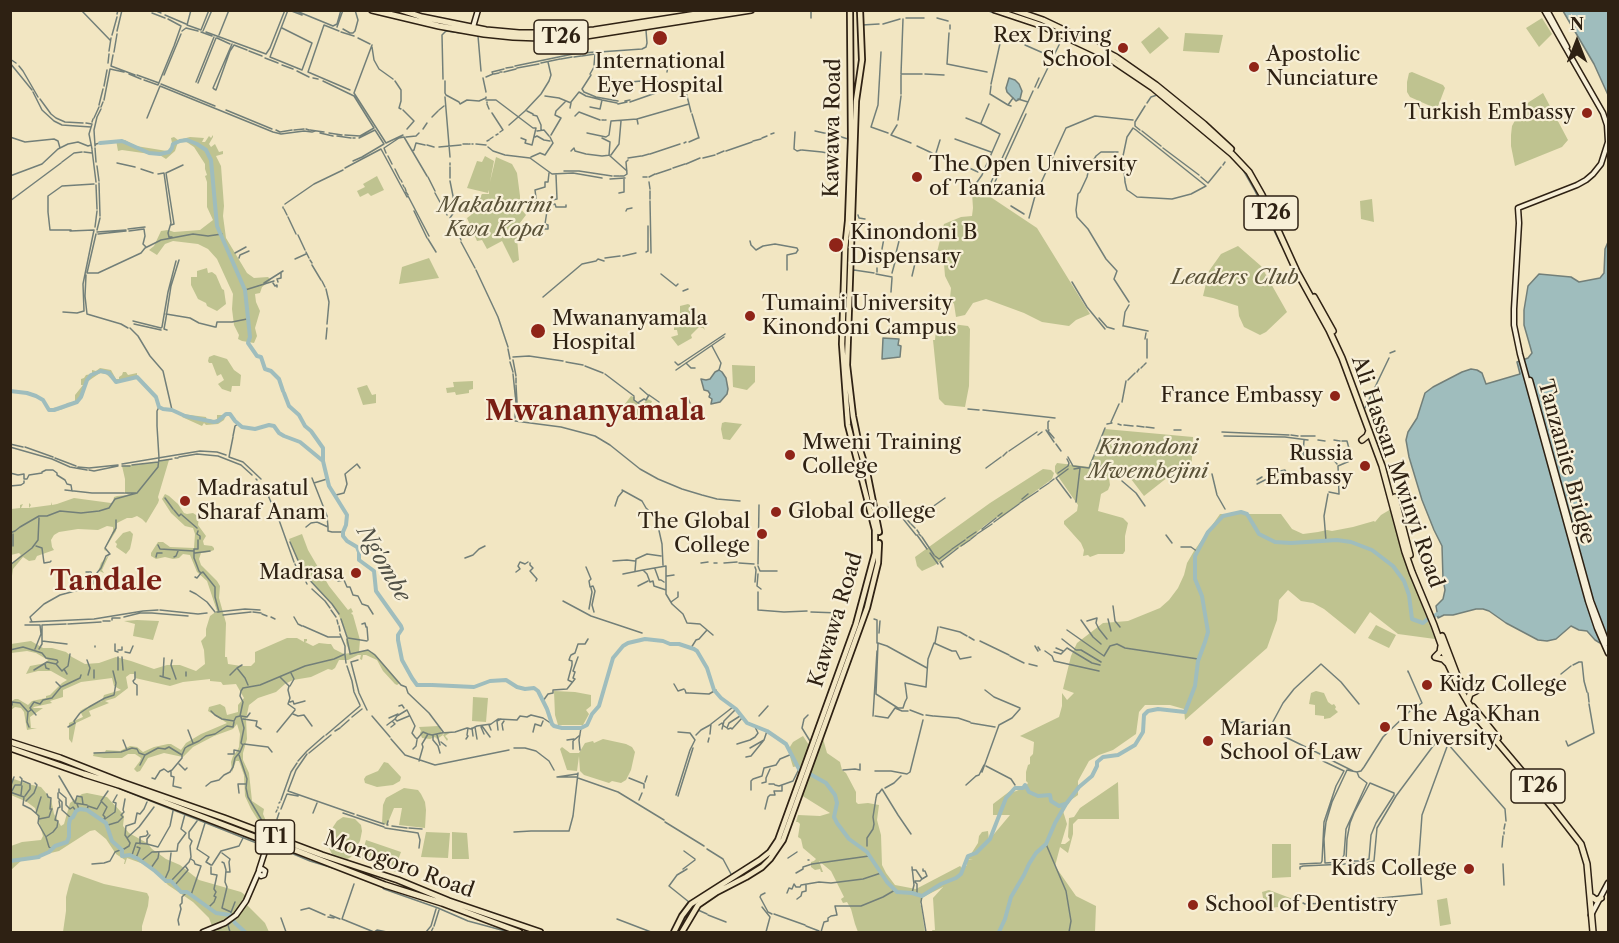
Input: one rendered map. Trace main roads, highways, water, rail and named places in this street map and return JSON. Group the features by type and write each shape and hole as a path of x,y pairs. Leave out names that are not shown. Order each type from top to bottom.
{"highway":[{"name":"T26","path":"372,10 432,25 484,34 520,38 554,38 595,34 751,10"},
{"name":"T26","path":"401,10 422,17 512,33 586,31 722,10"},
{"name":"Ali Hassan Mwinyi Road","path":"995,10 1040,25 1104,55 1153,88 1241,162 1249,172 1342,358 1382,466 1405,552 1427,604"},
{"name":"Ali Hassan Mwinyi Road","path":"1014,10 1064,30 1131,67 1204,124 1251,171 1286,246 1332,329 1347,363 1385,465 1409,551 1427,604"},
{"path":"1362,440 1369,431"},
{"name":"T26","path":"1427,604 1468,700 1580,837 1587,853 1592,914"},
{"name":"T26","path":"1436,625 1441,646 1465,700 1477,718 1578,839 1586,860 1594,933"},
{"path":"1459,680 1474,690 1468,700"},
{"name":"Morogoro Road","path":"10,742 60,758 540,933"},
{"name":"Morogoro Road","path":"10,748 119,785 519,933"},
{"path":"1592,897 1596,900 1601,898"}],"main road":[{"path":"472,27 478,10"},
{"name":"Kawawa Road","path":"682,933 695,909 701,903 746,877 770,859 786,833 856,624 874,558 875,530 848,425 842,344 851,139 850,10"},
{"name":"Kawawa Road","path":"674,933 682,916 693,902 760,860 770,852 780,835 867,608 878,559 878,526 853,416 847,365 856,101 862,60 860,10"},
{"path":"1545,10 1603,107 1608,121"},
{"path":"1519,208 1586,180 1601,164 1608,142 1608,130 1603,113 1545,10"},
{"path":"851,83 855,86 859,82"},
{"path":"1519,208 1587,182 1600,168 1608,150"},
{"name":"Tanzanite Bridge","path":"1519,208 1515,332 1588,601 1608,653"},
{"path":"205,932 234,917 246,901 261,872 261,864 268,842"},
{"path":"1592,914 1608,883"}],"water":[{"path":"1563,11 1608,11 1608,95 1594,64"},
{"path":"1009,78 1019,84 1022,91 1020,99 1016,101 1007,92"},
{"path":"1608,242 1608,641 1600,643 1587,631 1571,626 1556,639 1538,640 1483,609 1438,618 1436,606 1443,599 1445,590 1442,546 1422,500 1406,440 1417,418 1425,393 1471,369 1482,373 1486,384 1520,374 1517,362 1528,358 1532,353 1524,325 1528,286 1539,274 1571,277 1579,282 1600,278 1604,273 1605,249"},
{"path":"883,338 899,339 900,357 882,359"},
{"path":"719,370 726,378 727,394 720,402 711,404 710,394 704,390 701,379 710,379"}],"waterway":[{"path":"81,10 110,40"},
{"path":"117,14 118,10"},
{"path":"117,31 122,10"},
{"path":"154,10 161,13"},
{"path":"191,10 187,25 201,30 209,10"},
{"path":"203,31 212,10"},
{"path":"219,35 229,10"},
{"path":"206,32 266,54 285,10"},
{"path":"282,28 312,43 302,70 270,57 288,10"},
{"path":"289,10 302,15"},
{"path":"294,10 333,26 337,24 341,10"},
{"path":"337,27 343,10"},
{"path":"343,29 350,33 355,31 358,20 355,10"},
{"path":"986,10 994,13"},
{"path":"811,12 811,18"},
{"path":"152,13 165,18"},
{"path":"1015,13 1031,19"},
{"path":"165,15 186,24"},
{"path":"112,35 117,17"},
{"path":"906,18 924,18"},
{"path":"937,18 948,21"},
{"path":"144,80 158,85 174,46 181,26 168,19"},
{"path":"883,24 900,19"},
{"path":"901,74 903,19"},
{"path":"862,25 879,24"},
{"path":"339,31 324,25 308,72 350,90"},
{"path":"182,31 186,28 198,31"},
{"path":"599,52 642,49 647,43 646,30"},
{"path":"443,79 442,35 446,31 461,33"},
{"path":"201,32 212,36"},
{"path":"341,32 354,36"},
{"path":"949,33 947,64 987,72"},
{"path":"114,52 117,34"},
{"path":"164,75 181,34"},
{"path":"478,36 481,71"},
{"path":"991,84 1003,36"},
{"path":"196,82 214,37"},
{"path":"109,51 111,38"},
{"path":"198,83 216,38"},
{"path":"217,38 230,44"},
{"path":"358,38 370,44"},
{"path":"1038,88 1060,43"},
{"path":"232,44 213,88 216,90 234,45 247,50"},
{"path":"372,45 354,93 386,143 403,135"},
{"path":"1025,45 1050,56"},
{"path":"372,47 374,60 379,69 393,79"},
{"path":"249,51 262,56"},
{"path":"515,66 573,54 595,52"},
{"path":"881,52 878,105 871,127 888,133"},
{"path":"108,63 109,54"},
{"path":"582,56 595,54 594,65"},
{"path":"597,62 599,54"},
{"path":"113,55 111,66 135,75"},
{"path":"574,57 581,56"},
{"path":"667,72 669,56 680,57"},
{"path":"561,59 572,57"},
{"path":"265,58 278,63"},
{"path":"10,59 16,63"},
{"path":"541,63 560,59"},
{"path":"509,125 541,94 551,75 548,62"},
{"path":"10,63 32,90"},
{"path":"517,68 539,64"},
{"path":"282,65 293,69"},
{"path":"19,66 38,97"},
{"path":"506,68 513,67"},
{"path":"590,74 594,67"},
{"path":"104,100 110,69 124,72"},
{"path":"486,77 493,74 492,72 504,69"},
{"path":"504,72 516,69"},
{"path":"104,86 107,70"},
{"path":"297,71 309,77"},
{"path":"494,74 499,73"},
{"path":"129,74 141,79"},
{"path":"902,74 922,74"},
{"path":"925,74 944,75"},
{"path":"137,75 159,83"},
{"path":"591,75 582,89 584,92 618,101"},
{"path":"901,75 901,94"},
{"path":"313,78 318,79"},
{"path":"483,78 486,92"},
{"path":"603,86 607,78 620,82"},
{"path":"1035,87 1039,78"},
{"path":"323,81 354,96 374,128 360,136 345,135"},
{"path":"395,81 401,90 399,108 401,109"},
{"path":"445,81 446,95 460,104 467,100 479,101 486,97"},
{"path":"631,82 664,82"},
{"path":"161,84 215,106"},
{"path":"147,118 160,86 273,132 281,134 315,131"},
{"path":"991,86 990,94 1008,105"},
{"path":"672,90 677,87 683,88"},
{"path":"630,102 670,88"},
{"path":"685,88 691,112"},
{"path":"99,105 103,89"},
{"path":"987,191 1033,91"},
{"path":"33,92 42,110 54,121 62,125 91,127"},
{"path":"571,102 579,92 602,100"},
{"path":"1147,103 1151,97 1157,95"},
{"path":"545,96 571,103 570,108"},
{"path":"898,120 901,96"},
{"path":"445,97 450,157"},
{"path":"1011,106 1008,105 1013,98"},
{"path":"40,99 56,118 65,122 83,123"},
{"path":"1018,99 1028,102"},
{"path":"486,100 496,100 536,128 532,145 525,143 526,140 521,138"},
{"path":"590,107 600,109 602,100 617,103"},
{"path":"625,101 630,100"},
{"path":"101,107 103,102"},
{"path":"551,135 561,118 555,115 556,111 565,102"},
{"path":"618,104 627,102"},
{"path":"487,104 489,109"},
{"path":"638,124 637,119 689,104"},
{"path":"981,123 989,104"},
{"path":"439,110 444,106"},
{"path":"1140,130 1135,126 1135,122 1145,106"},
{"path":"94,118 99,107"},
{"path":"100,143 95,146 94,130 101,109"},
{"path":"226,110 272,129"},
{"path":"403,110 414,121 407,129"},
{"path":"432,117 438,111"},
{"path":"527,111 537,116 541,130"},
{"path":"575,116 579,112 600,120"},
{"path":"492,113 503,130 500,132"},
{"path":"692,114 699,138"},
{"path":"991,194 1026,114"},
{"path":"1029,218 1035,196 1066,128 1095,116 1133,120"},
{"path":"966,118 1000,134 982,175 975,185"},
{"path":"587,133 606,137 609,135 611,121 637,119"},
{"path":"571,151 574,148 575,151 586,154 611,155 619,144 621,121"},
{"path":"86,123 92,124 89,134 92,149"},
{"path":"423,129 427,123"},
{"path":"897,125 891,135 911,143"},
{"path":"1133,128 1136,130 1206,186 1191,194 1172,199 1137,197 1127,190 1123,156 1127,137 1133,128"},
{"path":"294,130 304,129"},
{"path":"276,130 280,132 292,130"},
{"path":"310,130 324,132"},
{"path":"353,161 384,144 375,130 359,138"},
{"path":"537,131 544,130 549,136"},
{"path":"815,131 824,133"},
{"path":"1142,131 1161,146"},
{"path":"795,132 794,149 801,150"},
{"path":"320,133 333,136"},
{"path":"329,133 342,135"},
{"path":"406,137 416,136 419,133"},
{"path":"825,133 833,135"},
{"path":"835,135 848,139"},
{"path":"337,136 351,138"},
{"path":"762,138 767,136"},
{"path":"10,137 25,142 54,139 58,141 60,148"},
{"path":"386,153 384,148 404,137 427,176"},
{"path":"535,137 550,141"},
{"path":"531,157 540,153 545,155 553,143 550,137"},
{"path":"602,138 610,142 609,155 627,171"},
{"path":"689,142 698,138"},
{"path":"753,141 761,139"},
{"path":"955,139 991,152"},
{"path":"100,143 122,141 149,153 160,154 169,152 173,144 187,140 206,150 211,160 217,226 245,290 250,337 248,343 257,356 261,357 265,369 271,371 279,379 283,391"},
{"path":"940,140 936,153 978,172"},
{"path":"10,176 42,164 58,149 68,144 78,142 91,145"},
{"path":"726,151 752,142"},
{"path":"412,151 416,143 425,145"},
{"path":"463,144 468,144"},
{"path":"476,144 486,145"},
{"path":"650,154 680,144"},
{"path":"427,145 434,147"},
{"path":"439,147 461,145"},
{"path":"917,146 932,153"},
{"path":"488,147 505,155 530,158 552,174 573,173 602,178"},
{"path":"1220,147 1230,156"},
{"path":"95,148 96,162"},
{"path":"1163,148 1199,175"},
{"path":"345,168 381,149 407,197"},
{"path":"92,150 96,182"},
{"path":"802,150 832,154"},
{"path":"717,154 724,151"},
{"path":"62,162 74,153 82,152"},
{"path":"84,152 92,153"},
{"path":"1118,152 1101,152 1096,156 1078,194 1076,210 1077,217 1117,271 1114,279 1129,302"},
{"path":"642,156 649,154"},
{"path":"703,158 715,155"},
{"path":"388,156 392,164"},
{"path":"628,158 641,156"},
{"path":"686,164 700,158"},
{"path":"620,176 627,174 626,162 628,160"},
{"path":"10,201 61,163"},
{"path":"117,163 135,167"},
{"path":"673,168 685,164"},
{"path":"171,225 174,224 166,173 183,165"},
{"path":"97,166 99,181"},
{"path":"450,167 450,178"},
{"path":"1201,177 1208,183 1221,167"},
{"path":"141,169 153,173"},
{"path":"395,169 400,179"},
{"path":"656,174 671,169"},
{"path":"285,204 314,184 343,170"},
{"path":"1243,170 1281,245"},
{"path":"564,171 612,176"},
{"path":"158,174 164,173 171,223 168,233 169,237 172,237"},
{"path":"533,212 535,190 545,187 549,173"},
{"path":"649,177 655,174"},
{"path":"552,200 557,199 556,175"},
{"path":"614,176 619,176"},
{"path":"428,177 435,191"},
{"path":"619,193 624,192 624,178"},
{"path":"610,179 625,178"},
{"path":"450,181 453,196"},
{"path":"649,182 650,189"},
{"path":"99,183 100,216"},
{"path":"71,230 50,230 48,196 62,186 94,184"},
{"path":"96,185 97,209"},
{"path":"650,191 650,199"},
{"path":"435,193 447,215"},
{"path":"408,196 429,236"},
{"path":"453,197 454,201"},
{"path":"650,201 651,253"},
{"path":"454,202 454,212 450,218 461,240"},
{"path":"542,229 548,229 548,225 545,224 547,211 550,211 551,205 555,204 556,207 566,207 566,205"},
{"path":"1011,206 1024,214"},
{"path":"626,211 632,208"},
{"path":"284,209 287,215"},
{"path":"95,227 97,211"},
{"path":"414,211 427,238"},
{"path":"858,215 859,218 865,219"},
{"path":"288,217 296,234"},
{"path":"97,230 100,218"},
{"path":"646,252 648,251 648,226"},
{"path":"128,229 145,227"},
{"path":"129,231 144,229 143,244 146,247"},
{"path":"63,312 84,311 83,284 94,230 70,231"},
{"path":"97,232 126,230"},
{"path":"98,234 126,231"},
{"path":"884,236 885,231"},
{"path":"96,234 87,273 98,273 141,253 145,248 161,240 193,234 208,236 222,234"},
{"path":"298,235 305,250"},
{"path":"896,253 900,237"},
{"path":"882,249 884,238"},
{"path":"428,239 436,252"},
{"path":"750,241 756,250 775,244 797,248 796,253 787,255 787,270"},
{"path":"461,242 475,268"},
{"path":"235,253 246,247"},
{"path":"239,258 240,255 249,251"},
{"path":"306,252 309,258"},
{"path":"880,256 881,252"},
{"path":"623,256 636,253"},
{"path":"295,259 306,254"},
{"path":"912,276 917,255"},
{"path":"605,258 620,256"},
{"path":"543,297 582,264 598,259 604,261"},
{"path":"167,330 164,329 171,286 179,260"},
{"path":"133,321 162,327 176,261"},
{"path":"892,273 895,262"},
{"path":"312,265 321,280"},
{"path":"476,270 498,317 508,347"},
{"path":"264,283 283,271"},
{"path":"853,271 874,273"},
{"path":"278,282 277,279 281,278 281,273"},
{"path":"661,274 676,286 678,284"},
{"path":"876,274 892,277"},
{"path":"86,275 87,314 128,328"},
{"path":"891,292 892,278"},
{"path":"245,290 274,281"},
{"path":"322,281 325,287"},
{"path":"1072,282 1087,307 1105,329"},
{"path":"273,283 277,287"},
{"path":"326,289 329,302 327,324"},
{"path":"683,291 688,289"},
{"path":"1123,326 1125,312 1129,305"},
{"path":"166,314 190,318 215,327 217,322 247,319"},
{"path":"1099,318 1107,327 1114,329"},
{"path":"134,324 161,330"},
{"path":"1124,326 1148,331"},
{"path":"130,328 163,371 172,410"},
{"path":"326,339 327,328"},
{"path":"1145,339 1146,333"},
{"path":"675,362 680,364 725,334"},
{"path":"676,370 724,337"},
{"path":"1147,339 1147,358"},
{"path":"712,346 721,363 719,370"},
{"path":"508,349 510,359"},
{"path":"1390,353 1395,351"},
{"path":"513,357 529,356 563,361"},
{"path":"1365,408 1389,358"},
{"path":"513,360 516,376"},
{"path":"510,362 513,372"},
{"path":"566,362 583,365"},
{"path":"686,363 691,368 695,368"},
{"path":"585,366 603,373"},
{"name":"Ng'ombe","path":"10,391 36,396 43,400 49,410 54,410 77,402 87,380 91,375 101,371 109,373 116,382 137,377 156,397 159,407 163,409 214,422 230,414 242,427 255,429 274,426 279,433 300,442 323,461 329,486 347,515 343,536 357,547 359,560 374,571 376,591 401,626 398,640 402,660 417,685 431,685"},
{"path":"1128,380 1135,373"},
{"path":"513,374 516,403 513,419"},
{"path":"605,374 634,396"},
{"path":"516,378 516,383"},
{"path":"1122,402 1126,381"},
{"path":"516,385 518,419"},
{"path":"640,388 648,395"},
{"path":"284,393 289,406 299,415 323,448 323,461"},
{"path":"639,402 646,400 649,395 659,402"},
{"path":"687,396 690,403"},
{"path":"634,397 634,400 641,405"},
{"path":"1111,422 1119,404"},
{"path":"10,533 39,516 47,516 60,511 81,513 99,511 109,508 115,499 137,493 158,467 157,411 159,407"},
{"path":"968,409 979,410"},
{"path":"983,410 1055,418"},
{"path":"515,421 561,427 595,436 640,469 658,479 702,495 740,501"},
{"path":"1048,429 1049,421"},
{"path":"1107,424 1112,423"},
{"path":"233,436 235,426 238,424"},
{"path":"1124,425 1133,426"},
{"path":"1137,426 1144,427"},
{"path":"1146,427 1154,428"},
{"path":"1068,457 1073,466 1089,468 1105,428"},
{"path":"1046,430 1054,442"},
{"path":"1049,430 1054,438"},
{"path":"1174,430 1181,430"},
{"path":"1009,451 1037,432"},
{"path":"1038,435 1042,432"},
{"path":"1222,432 1289,435"},
{"path":"1291,435 1298,436"},
{"path":"1224,436 1285,437 1308,440"},
{"path":"1301,436 1315,436"},
{"path":"233,437 229,457 243,462 261,479"},
{"path":"1304,440 1303,455 1333,459 1337,464"},
{"path":"1318,440 1325,441"},
{"path":"1334,440 1340,441"},
{"path":"1329,492 1339,494 1338,466 1352,460 1347,441 1342,441"},
{"path":"10,444 23,447"},
{"path":"1056,444 1061,451"},
{"path":"10,447 52,459 70,467 87,470"},
{"path":"25,447 53,457"},
{"path":"122,464 200,451 226,455"},
{"path":"1003,456 1007,452"},
{"path":"179,457 197,454 218,456 241,465 252,475"},
{"path":"986,468 1001,457"},
{"path":"55,458 76,466"},
{"path":"159,461 172,459"},
{"path":"1058,473 1068,466 1067,459"},
{"path":"132,465 158,462"},
{"path":"336,495 344,493 347,484 345,474 357,464 360,468"},
{"path":"1096,464 1121,479"},
{"path":"78,467 118,465"},
{"path":"89,470 118,466"},
{"path":"122,466 130,466"},
{"path":"1074,469 1080,468 1076,502"},
{"path":"1068,469 1056,478 1071,498"},
{"path":"10,473 24,474 24,479 27,479 29,475 53,470 71,485 72,491"},
{"path":"1280,471 1285,470 1288,476"},
{"path":"1212,474 1217,495 1225,509"},
{"path":"1257,480 1262,477"},
{"path":"312,478 327,516 328,527"},
{"path":"1257,484 1269,478"},
{"path":"314,483 327,479"},
{"path":"1050,482 1054,479"},
{"path":"10,486 21,485 24,481"},
{"path":"1122,481 1136,493 1145,506"},
{"path":"1040,489 1049,483"},
{"path":"65,490 124,493"},
{"path":"622,490 642,501 656,517 662,544 663,565"},
{"path":"615,506 623,491"},
{"path":"1020,503 1038,491"},
{"path":"125,493 136,493"},
{"path":"267,493 294,562"},
{"path":"1022,499 1028,494"},
{"path":"1326,541 1324,516 1328,494"},
{"path":"165,498 173,509"},
{"path":"928,510 945,498"},
{"path":"994,522 1019,504"},
{"path":"758,564 759,505"},
{"path":"877,508 896,507"},
{"path":"898,509 910,523"},
{"path":"174,510 179,516 181,514"},
{"path":"878,511 887,510"},
{"path":"889,510 896,510 916,535"},
{"path":"999,932 1011,897 1029,864 1046,844 1066,804 1079,787 1092,776 1097,762 1103,757 1118,755 1135,745 1143,732 1144,715 1148,711 1158,709 1185,712 1195,686 1198,661 1208,632 1202,596 1195,579 1195,556 1208,532 1223,516 1241,512 1247,514 1259,534 1275,542 1337,540 1351,542 1372,550 1393,566 1404,581 1409,595 1412,619 1423,623 1437,614"},
{"path":"998,516 1002,513"},
{"path":"182,515 197,528"},
{"path":"10,565 32,548 38,540 39,518"},
{"path":"982,529 996,518"},
{"path":"113,533 116,520"},
{"path":"306,527 317,522 328,527 328,531 343,532"},
{"path":"911,524 915,528"},
{"path":"977,534 992,524"},
{"path":"198,531 200,539"},
{"path":"967,538 976,532"},
{"path":"32,622 30,617 44,604 60,595 90,587 97,582 96,574 106,556 110,554 105,548 113,533"},
{"path":"13,534 13,546"},
{"path":"917,535 927,549"},
{"path":"971,539 976,535"},
{"path":"1166,535 1172,543"},
{"path":"922,537 934,555"},
{"path":"196,563 194,549 198,549 198,540"},
{"path":"952,549 965,540"},
{"path":"961,546 970,540"},
{"path":"290,542 304,574 339,614"},
{"path":"158,545 160,549 194,551"},
{"path":"36,546 42,548 44,563 51,561"},
{"path":"465,558 485,546"},
{"path":"1181,547 1191,547 1198,552"},
{"path":"943,567 940,562 958,548"},
{"path":"935,556 939,559 951,550"},
{"path":"174,557 178,551"},
{"path":"195,553 210,551"},
{"path":"156,557 157,553 162,553"},
{"path":"930,553 938,564"},
{"path":"635,571 636,559 647,554 661,556"},
{"path":"613,561 635,561"},
{"path":"516,572 520,569 518,566 520,562 525,564 528,562"},
{"path":"701,563 708,562"},
{"path":"724,563 737,562"},
{"path":"196,563 199,571 203,572 215,587 219,612"},
{"path":"530,563 533,568 530,571 537,579 536,581"},
{"path":"739,563 754,564"},
{"path":"295,564 305,580"},
{"path":"643,570 666,566 666,594 672,604 683,614 687,623 700,624 713,635"},
{"path":"758,566 760,571 777,571"},
{"path":"586,567 591,579 590,587 593,586 595,591 592,605 594,612"},
{"path":"755,567 755,582"},
{"path":"655,569 659,580 664,582"},
{"path":"623,574 643,570 650,582 653,581 654,586 666,590"},
{"path":"86,572 91,572 94,584"},
{"path":"195,577 197,578 201,573"},
{"path":"758,574 757,586 761,589"},
{"path":"667,576 674,575"},
{"path":"337,578 338,581 344,580 353,595 358,596 362,604 368,606 373,614"},
{"path":"638,586 648,581"},
{"path":"589,609 591,588"},
{"path":"312,589 330,608"},
{"path":"190,591 207,602 215,612"},
{"path":"671,602 678,597 678,592"},
{"path":"758,592 758,610 807,611"},
{"path":"563,601 591,616 642,633"},
{"path":"1113,606 1115,621 1120,627"},
{"path":"30,622 94,619 158,610"},
{"path":"160,610 207,613"},
{"path":"217,612 260,610"},
{"path":"331,610 336,617"},
{"path":"223,615 251,612"},
{"path":"253,612 261,613"},
{"path":"811,612 840,613"},
{"path":"124,617 140,613 188,616"},
{"path":"262,614 267,616"},
{"path":"271,617 275,619"},
{"path":"294,617 302,626"},
{"path":"112,620 112,618 120,618"},
{"path":"1087,621 1097,618 1096,623 1107,639"},
{"path":"341,619 347,637"},
{"path":"874,619 877,620 877,643"},
{"path":"1108,619 1111,631"},
{"path":"337,620 338,624"},
{"path":"1081,620 1101,644"},
{"path":"103,621 110,621"},
{"path":"879,633 880,621"},
{"path":"68,624 101,622"},
{"path":"362,624 365,623 367,627 368,640"},
{"path":"39,649 42,644 42,625 66,624"},
{"path":"25,625 40,625 41,634 35,649"},
{"path":"303,626 328,637 340,637"},
{"path":"339,626 340,631"},
{"path":"935,643 938,627"},
{"path":"940,627 967,636"},
{"path":"691,648 707,630"},
{"path":"1067,630 1104,656 1110,646 1117,644 1125,648 1198,659"},
{"path":"211,711 222,719 234,721 240,716 243,702 240,696 243,688 260,685 305,666 345,654 345,646 340,634"},
{"path":"969,637 974,640"},
{"path":"348,638 367,641"},
{"path":"347,639 350,653"},
{"path":"572,682 568,680 572,665 570,657 575,653 578,644 585,644 588,639"},
{"path":"432,685 474,687 490,681 506,680 517,687 534,688 538,691 554,726 581,728 587,725 599,706 613,658 623,646 645,639 679,644 697,651 707,668 714,690 721,698 736,709 747,723 767,731 786,744 799,769 810,773"},
{"path":"1062,639 1076,650 1081,650 1101,662"},
{"path":"42,641 67,644"},
{"path":"980,641 1009,655"},
{"path":"927,668 878,643 876,694 898,708 903,708 907,698 905,683 926,687 928,659 934,643 956,651 960,659 971,657"},
{"path":"115,644 115,651 118,652"},
{"path":"125,652 130,653 133,646"},
{"path":"1035,646 1038,651"},
{"path":"10,650 23,647 42,653 46,658 57,660 56,664 67,674"},
{"path":"118,650 122,650 122,647"},
{"path":"1056,648 1063,651"},
{"path":"1054,652 1061,654 1067,648 1092,663 1100,665"},
{"path":"350,654 368,650 375,655 401,685 406,687 408,693 429,713 444,733"},
{"path":"873,716 877,651"},
{"path":"1045,651 1052,656 1054,661 1099,671"},
{"path":"64,669 68,666 70,654"},
{"path":"345,655 346,663"},
{"path":"1010,656 1024,663"},
{"path":"118,657 118,670"},
{"path":"122,657 123,670"},
{"path":"543,701 548,694 553,693 553,690 567,689 575,679 573,671 578,657"},
{"path":"163,677 164,658"},
{"path":"87,660 90,668 88,675"},
{"path":"172,660 171,665 176,679"},
{"path":"351,662 358,660"},
{"path":"34,670 47,662 56,664"},
{"path":"351,662 359,693 367,710"},
{"path":"1573,665 1582,662 1587,692"},
{"path":"45,664 49,669"},
{"path":"1029,664 1037,666"},
{"path":"1320,754 1269,729 1283,703 1294,689 1321,664 1341,682 1359,704"},
{"path":"242,665 237,668 248,685"},
{"path":"347,666 360,705"},
{"path":"1561,674 1571,666"},
{"path":"230,675 236,669"},
{"path":"94,670 94,678"},
{"path":"68,727 75,723 80,713 114,695 116,683 113,671"},
{"path":"135,672 133,681 137,685 137,695"},
{"path":"1357,772 1364,767 1383,737 1410,711 1422,703 1408,672"},
{"path":"290,686 294,679 291,673"},
{"path":"56,682 61,687 80,678 81,675"},
{"path":"160,676 170,679"},
{"path":"280,677 289,686 288,704 295,709"},
{"path":"1537,684 1554,678"},
{"path":"674,684 678,691 684,689"},
{"path":"12,705 12,702 20,703 28,712 34,702 40,704 43,700 52,698 61,687"},
{"path":"685,690 689,693"},
{"path":"690,693 709,694 716,690 717,693"},
{"path":"985,690 994,697 1020,708"},
{"path":"1588,693 1589,702"},
{"path":"290,702 293,701 294,704 305,701"},
{"path":"1566,741 1568,746 1594,733 1589,704"},
{"path":"399,706 402,705 404,708"},
{"path":"326,735 360,706"},
{"path":"759,716 768,706"},
{"path":"710,734 711,724 733,707"},
{"path":"875,716 888,718 895,708 908,711"},
{"path":"31,709 36,715"},
{"path":"352,717 362,709"},
{"path":"722,729 724,721 736,709"},
{"path":"982,772 999,725 1012,718 1020,709"},
{"path":"277,732 295,710"},
{"path":"395,719 407,710 415,726 412,733 415,737 417,739 423,732 428,734"},
{"path":"910,710 923,715"},
{"path":"28,712 29,727"},
{"path":"241,716 247,717 250,713"},
{"path":"293,714 304,715 312,726"},
{"path":"389,718 398,714"},
{"path":"419,761 422,744 428,734 455,732 491,724 498,719 517,720 520,716 531,715 543,718 552,724"},
{"path":"808,715 804,719 802,728 810,741"},
{"path":"926,715 933,716"},
{"path":"372,716 390,737"},
{"path":"387,725 395,719 397,721 409,716"},
{"path":"724,726 727,728 729,723 740,716"},
{"path":"934,716 958,718 970,722"},
{"path":"206,786 219,780 233,767 235,758 243,745 241,743 244,728 241,717"},
{"path":"728,729 732,729 742,718"},
{"path":"243,719 257,721 256,726 261,729"},
{"path":"498,730 497,721 501,719"},
{"path":"341,727 349,720"},
{"path":"875,771 907,774 910,772 923,720"},
{"path":"503,730 504,721"},
{"path":"533,732 535,724 541,726 543,721"},
{"path":"1229,721 1265,726"},
{"path":"94,753 121,752 132,748 145,755 158,748 169,747 182,755 188,746 227,726 233,727 234,722"},
{"path":"391,727 395,724 393,722"},
{"path":"719,725 722,723 723,725"},
{"path":"971,723 995,727"},
{"path":"491,724 489,725 491,730"},
{"path":"696,735 710,725"},
{"path":"482,726 490,737"},
{"path":"475,727 477,739"},
{"path":"481,727 484,734"},
{"path":"737,744 755,737 758,733 755,727"},
{"path":"335,731 340,728"},
{"path":"466,739 468,728"},
{"path":"472,728 473,736"},
{"path":"580,750 581,728"},
{"path":"188,730 193,743"},
{"path":"750,748 764,740 767,731"},
{"path":"676,795 695,740 690,733 678,732"},
{"path":"309,753 331,735"},
{"path":"433,735 433,740 440,753"},
{"path":"437,735 440,745"},
{"path":"573,749 573,741 580,735"},
{"path":"298,761 324,736"},
{"path":"708,742 709,738"},
{"path":"1300,869 1303,866 1374,861 1377,828 1396,796 1439,738 1448,744 1422,815 1419,856 1422,894 1329,903 1303,903"},
{"path":"391,739 405,755 435,765 509,750"},
{"path":"567,740 574,739"},
{"path":"123,740 127,750"},
{"path":"413,749 417,740"},
{"path":"746,757 751,756 764,740"},
{"path":"441,742 446,746"},
{"path":"244,744 268,747 272,752"},
{"path":"1448,744 1505,809 1506,821"},
{"path":"514,748 536,751 549,761 554,770"},
{"path":"678,796 693,748"},
{"path":"228,754 234,754 234,750 239,751"},
{"path":"307,754 296,770 288,791 354,814"},
{"path":"751,790 751,781 762,776 764,768 776,765 780,759 792,754"},
{"path":"140,765 145,755"},
{"path":"152,778 155,779 164,769 168,772 172,770 182,755"},
{"path":"239,755 247,779 248,797 265,830"},
{"path":"1326,757 1353,771"},
{"path":"1300,864 1321,863 1322,861 1324,822 1336,786 1344,771 1323,761"},
{"path":"45,763 60,768"},
{"path":"281,800 291,772 297,763"},
{"path":"179,764 185,770 187,768"},
{"path":"843,770 860,770 860,764"},
{"path":"976,776 979,775 984,765"},
{"path":"986,766 1011,779 1015,785"},
{"path":"762,783 766,782 770,769"},
{"path":"769,784 779,786 793,781 799,769"},
{"path":"1347,770 1357,772 1359,777 1367,783 1346,829 1344,855 1340,862 1325,863 1326,822 1332,802 1347,770"},
{"path":"171,771 171,776 174,777 173,786 181,788"},
{"path":"531,831 569,831 578,773"},
{"path":"557,777 577,774"},
{"path":"810,774 826,783 835,795 837,803 834,817 837,823 849,839 867,852 887,882 897,892 922,896 961,874 968,856 976,853 990,839 1006,798 1015,788 1023,788 1025,785 1029,792 1038,796 1050,795 1051,801 1059,806 1065,804"},
{"path":"59,776 75,803"},
{"path":"645,782 647,776"},
{"path":"885,788 901,776"},
{"path":"966,785 976,776"},
{"path":"10,788 14,777"},
{"path":"12,791 15,785 21,785 20,777"},
{"path":"558,777 577,777"},
{"path":"578,778 618,792 664,820"},
{"path":"629,778 644,784 644,788"},
{"path":"23,781 30,784 30,789 25,796"},
{"path":"26,801 34,793 37,785 35,783"},
{"path":"1370,783 1394,795 1371,835 1369,859 1346,861 1350,823 1370,783"},
{"path":"239,793 238,784 246,784"},
{"path":"21,795 22,786"},
{"path":"113,786 254,842 333,868"},
{"path":"765,809 768,797 775,795 774,791 782,791 782,786"},
{"path":"59,789 59,792 66,798 66,805 70,809 73,807 76,811"},
{"path":"867,846 867,838 874,824 877,794 882,789 911,834"},
{"path":"103,821 107,807 101,801 108,791"},
{"path":"10,792 24,797 23,805 31,809"},
{"path":"58,793 58,798 62,802 62,810 71,818"},
{"path":"639,800 642,793"},
{"path":"39,819 49,817 52,809 50,809 51,798 47,794"},
{"path":"281,809 287,794 298,796"},
{"path":"105,819 115,812 116,803 113,802 117,795"},
{"path":"83,804 82,797 77,796 75,803 87,805"},
{"path":"36,813 41,797"},
{"path":"108,825 118,822 123,817 121,815 124,812 125,799"},
{"path":"47,836 57,827 58,821 55,820 60,807 59,801"},
{"path":"87,810 88,806 97,809 101,802"},
{"path":"127,838 126,826 135,823 137,813 140,814 147,802"},
{"path":"313,813 317,803"},
{"path":"77,804 79,809"},
{"path":"121,849 129,846 127,838 139,827 154,807"},
{"path":"31,809 39,816 38,823 52,849"},
{"path":"40,856 55,846 67,842 70,819 80,809 87,810 106,823 112,841 122,850 122,856 130,855 136,858"},
{"path":"147,844 158,847 170,826 173,811"},
{"path":"277,819 279,813"},
{"path":"343,813 384,827"},
{"path":"141,861 152,852 177,851 178,844 186,833 181,829 185,814"},
{"path":"357,815 384,824"},
{"path":"171,881 189,862 192,841 189,838 189,832 197,821"},
{"path":"274,828 276,821"},
{"path":"388,821 388,825"},
{"path":"665,822 704,846"},
{"path":"205,823 197,849 209,857 206,862 211,865"},
{"path":"1504,829 1505,824"},
{"path":"392,826 407,828"},
{"path":"385,828 418,833 419,848"},
{"path":"409,828 422,829"},
{"path":"140,844 140,837 146,836 147,831"},
{"path":"514,832 531,831"},
{"path":"132,855 136,843 147,844 150,835"},
{"path":"212,865 221,851 239,846 244,836 264,844"},
{"path":"1502,847 1503,836"},
{"path":"1046,844 1066,891 1071,921 1069,932"},
{"path":"136,858 140,848 137,847"},
{"path":"707,849 723,859 731,874"},
{"path":"92,864 110,861 115,852 120,850"},
{"path":"684,851 695,859"},
{"path":"151,868 159,852"},
{"path":"788,858 797,852"},
{"path":"165,879 169,870 171,853"},
{"path":"222,853 230,859 230,872 227,872"},
{"path":"796,873 812,864 869,856"},
{"path":"10,861 39,857"},
{"path":"137,858 166,881 171,881 181,892 187,892 216,913 230,915 245,932"},
{"path":"191,859 195,864 201,866 191,895"},
{"path":"683,869 695,860"},
{"path":"222,862 226,870 227,887 222,908 231,912"},
{"path":"1503,864 1504,885"},
{"path":"175,885 188,870 186,867"},
{"path":"209,907 216,897 214,889 217,875 211,874 211,867"},
{"path":"912,867 914,885 912,893"},
{"path":"687,869 677,875 669,886 689,902"},
{"path":"922,879 927,876 923,869"},
{"path":"912,870 916,870 922,879 915,881"},
{"path":"787,893 794,884 800,887 819,882 831,883 863,879 881,873"},
{"path":"360,878 468,921 509,932"},
{"path":"915,882 917,894"},
{"path":"354,884 342,919 374,932"},
{"path":"797,899 802,892 806,891 806,885"},
{"path":"821,932 824,922 828,921 831,916 837,915 835,906 861,906 895,890"},
{"path":"179,925 180,905 182,897 187,892"},
{"path":"765,893 760,897 768,912 772,914"},
{"path":"922,896 926,932"},
{"path":"230,915 235,902"},
{"path":"231,917 241,905"},
{"path":"762,907 770,917 766,932"},
{"path":"301,910 309,908 325,915"},
{"path":"426,932 431,926 436,909"},
{"path":"434,926 439,910"},
{"path":"698,910 707,914"},
{"path":"774,914 805,925"},
{"path":"330,915 340,919"},
{"path":"708,915 726,922"},
{"path":"328,917 334,918"},
{"path":"281,918 286,932"},
{"path":"617,919 651,932"},
{"path":"230,932 228,925 231,922"},
{"path":"806,926 819,931"},
{"path":"431,932 433,928"},
{"path":"374,932 377,930 387,932"}],"place":[{"name":"International Eye Hospital","path":"660,38"},
{"name":"Rex Driving School","path":"1123,48"},
{"name":"Apostolic Nunciature","path":"1254,67"},
{"name":"Turkish Embassy","path":"1587,113"},
{"name":"The Open University of Tanzania","path":"917,177"},
{"name":"Kinondoni B Dispensary","path":"836,245"},
{"name":"Tumaini University Kinondoni Campus","path":"750,316"},
{"name":"Mwananyamala Hospital","path":"538,331"},
{"name":"France Embassy","path":"1335,396"},
{"name":"Mweni Training College","path":"790,455"},
{"name":"Russia Embassy","path":"1365,466"},
{"name":"Madrasatul Sharaf Anam","path":"185,501"},
{"name":"Global College","path":"776,512"},
{"name":"The Global College","path":"762,534"},
{"name":"Madrasa","path":"356,573"},
{"name":"Kidz College","path":"1427,685"},
{"name":"The Aga Khan University","path":"1385,727"},
{"name":"Marian School of Law","path":"1208,741"},
{"name":"Kids College","path":"1469,869"},
{"name":"School of Dentistry","path":"1193,905"}],"district":[{"name":"Mwananyamala","path":"595,412"},
{"name":"Tandale","path":"106,582"}],"park label":[{"name":"Makaburini Kwa Kopa","path":"495,218"},
{"name":"Leaders Club","path":"1235,278"},
{"name":"Kinondoni Mwembejini","path":"1148,460"}]}
